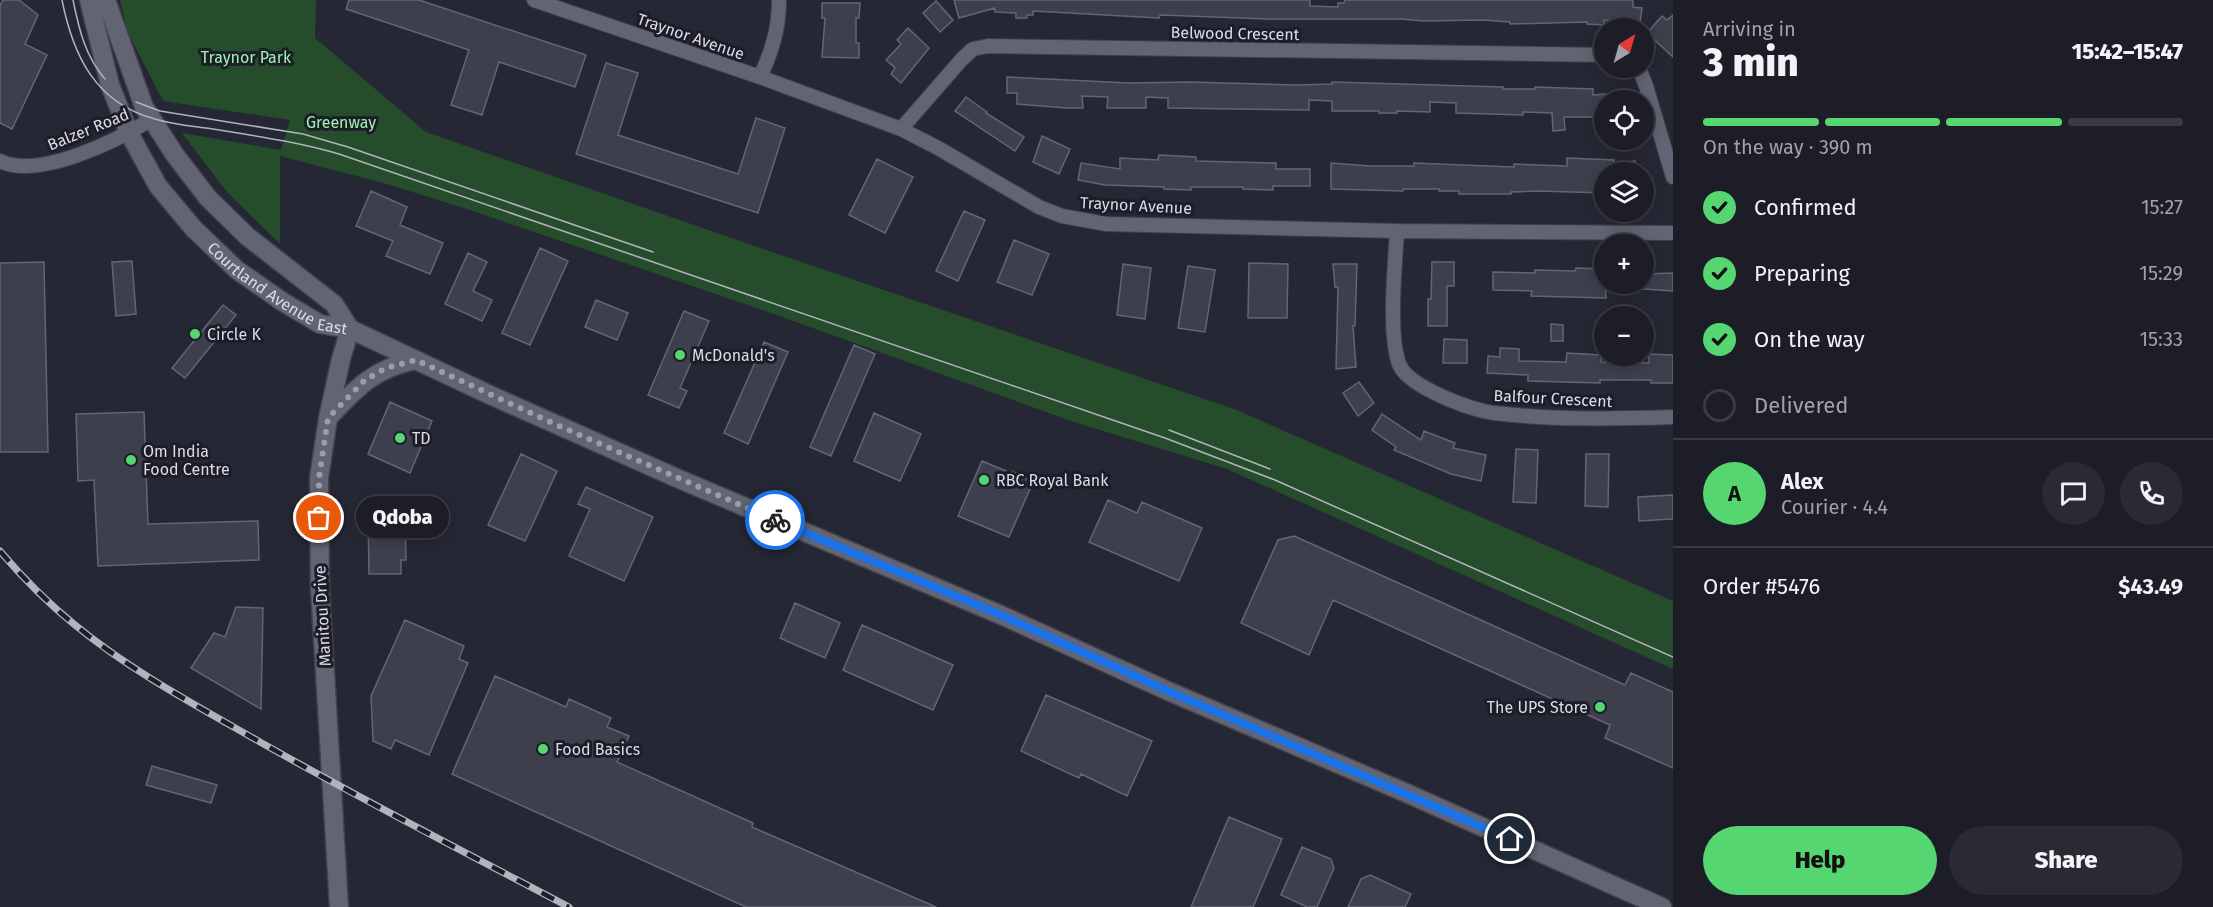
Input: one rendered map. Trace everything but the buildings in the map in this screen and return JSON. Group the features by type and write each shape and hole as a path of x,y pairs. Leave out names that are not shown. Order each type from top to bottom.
{"main road":[{"name":"Courtland Avenue East","path":"88,0 111,85 129,133 158,186 194,229 237,270 320,324 351,329"},
{"name":"Courtland Avenue East","path":"106,0 144,106 174,155 208,198 248,237 334,304 351,329"},
{"path":"351,329 679,479 1001,615 1168,691 1414,796 1662,907"},
{"name":"Manitou Drive","path":"339,907 319,538 319,478 328,418 341,359 351,329"},
{"path":"328,418 365,380 386,368 416,360"}],"street":[{"name":"Traynor Avenue","path":"534,0 760,77 901,129 1039,207 1062,216 1085,221 1106,224 1397,231 1673,233"},
{"path":"760,77 774,46 779,22 779,0"},
{"name":"Belwood Crescent","path":"901,129 962,59 973,50 988,46 1594,55"},
{"path":"1643,78 1673,177"},
{"name":"Balzer Road","path":"0,161 9,166 55,164 129,133 152,119"},
{"name":"Balfour Crescent","path":"1397,231 1394,344 1400,366 1415,382 1433,393 1491,413 1570,417 1673,417"}],"green space":[{"name":"Greenway","path":"120,0 316,0 315,38 426,132 1234,409 1673,601 1673,669 1227,469 1074,422 771,313 387,184 280,156 280,244 227,192 182,133 281,150 290,120 163,101 128,33"}],"tram line":[{"path":"62,0 73,40 90,74 102,89 134,112 169,123 277,140 339,154 1165,438 1275,480 1673,657"},
{"path":"73,0 80,32 88,52 105,79"},
{"path":"136,102 160,111 303,134 348,147 653,252"},
{"path":"1169,430 1270,469"}],"railway":[{"path":"0,551 65,617 96,642 142,673 298,763 569,907"}],"way so far":[{"path":"319,518 319,478 328,418 365,380 386,368 416,360 559,426 775,520"}],"place":[{"name":"Circle K","path":"195,334"},
{"name":"McDonald's","path":"680,355"},
{"name":"TD","path":"400,438"},
{"name":"Om India Food Centre","path":"131,460"},
{"name":"RBC Royal Bank","path":"984,480"},
{"name":"Qdoba","path":"319,518"},
{"name":"The UPS Store","path":"1600,707"},
{"name":"Food Basics","path":"543,749"}],"route":[{"path":"775,520 1001,615 1168,691 1332,760 1510,839"}],"park label":[{"name":"Traynor Park","path":"246,57"}]}
